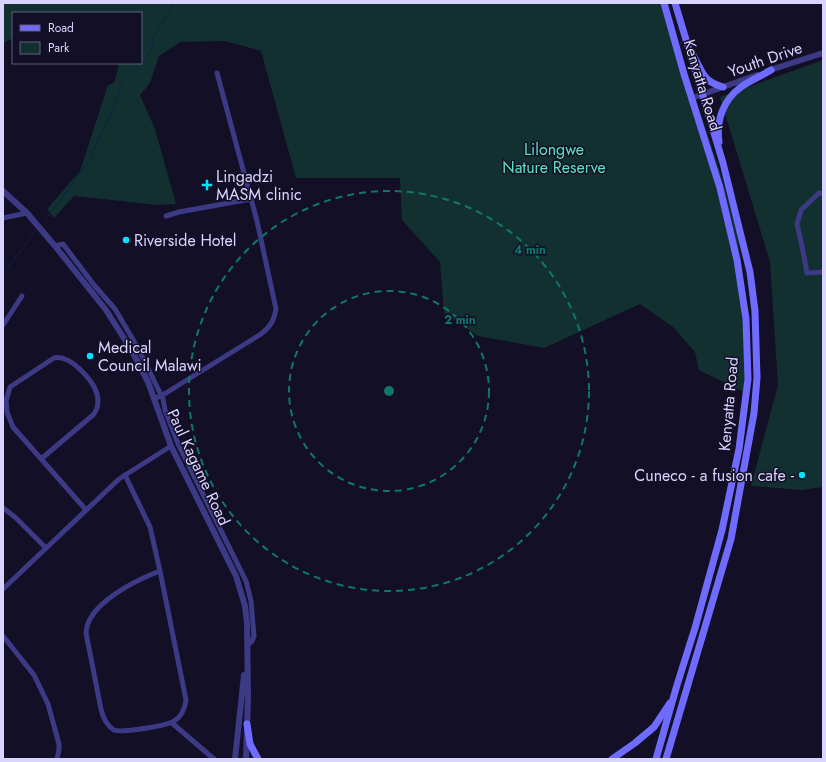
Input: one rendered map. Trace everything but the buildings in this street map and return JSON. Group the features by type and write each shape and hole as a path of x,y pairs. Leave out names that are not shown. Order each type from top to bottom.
{"main road":[{"name":"Kenyatta Road","path":"656,759 722,530 735,474 748,379 746,319 740,274 720,188 684,74 664,3"},
{"name":"Kenyatta Road","path":"666,759 731,539 754,413 757,378 755,311 750,272 723,163 686,46 675,3"},
{"path":"686,46 708,82 723,87"},
{"path":"723,163 719,139 721,112 726,103 740,88 771,70"},
{"path":"612,759 635,743 654,726 674,696"},
{"path":"247,724 250,744 258,759"}],"street":[{"name":"Youth Drive","path":"692,98 823,52"},
{"path":"154,399 261,334 274,321 276,309 251,199 217,72"},
{"name":"Paul Kagame Road","path":"3,191 27,212 106,310 140,365 171,446 240,586 247,622 246,759"},
{"path":"823,194 819,193 801,210 796,224 807,273 823,272"},
{"path":"166,216 179,212 251,199"},
{"path":"3,218 27,212"},
{"path":"55,246 63,244 94,285 115,309 138,348 161,395 165,410 179,446 246,581 251,601 254,629 252,641 247,646"},
{"path":"3,325 22,296"},
{"path":"41,459 93,415 97,408 98,396 94,388 76,366 67,359 61,357 54,358 13,384 6,397 7,412 10,422 41,459 86,510"},
{"path":"3,589 125,475 171,446"},
{"path":"125,475 150,527 160,571 186,700 183,711 177,720 172,723 126,731 116,731 105,722 101,709 86,633 87,623 93,615 117,592 160,571"},
{"path":"3,508 15,517 46,548"},
{"path":"3,636 34,675 48,704 59,744 57,759"},
{"name":"Paul Kagame Road","path":"235,759 247,655"},
{"path":"172,723 214,759"}],"green space":[{"name":"Lilongwe Nature Reserve","path":"4,3 663,3 722,177 737,232 745,288 748,394 699,370 695,352 673,327 640,304 544,348 478,336 444,313 440,262 402,220 400,178 296,178 261,51 225,41 180,42 159,56 150,83 140,95 155,129 176,204 158,205 74,196 54,218 47,209 80,171 108,85 114,83 119,64 142,64 142,12 12,12 12,38 3,43"},
{"path":"823,60 823,487 802,490 751,486 778,385 770,262 720,97"}],"waterway":[{"path":"142,62 145,60 153,47 152,40 174,3"},
{"path":"45,221 89,160 115,105 122,82 139,64"},
{"path":"3,274 36,230"}],"place":[{"name":"Lingadzi MASM clinic","path":"207,185"},
{"name":"Riverside Hotel","path":"126,240"},
{"name":"Medical Council Malawi","path":"90,356"},
{"name":"Cuneco - a fusion cafe -","path":"802,475"}]}
